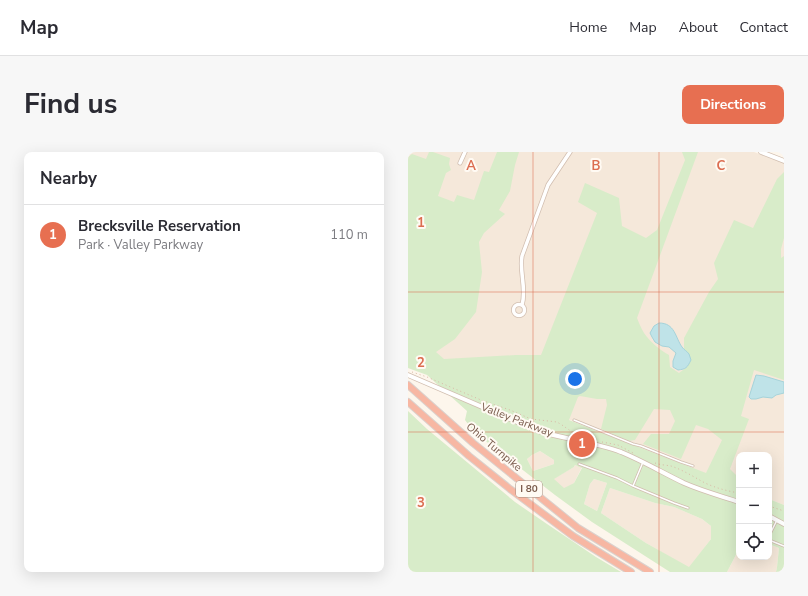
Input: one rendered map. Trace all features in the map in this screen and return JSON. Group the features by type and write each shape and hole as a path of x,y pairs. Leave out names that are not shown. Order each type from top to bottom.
{"highway":[{"name":"Ohio Turnpike","path":"408,385 473,443 578,528 650,572"},
{"name":"Ohio Turnpike","path":"408,402 469,456 510,489 573,536 631,572"}],"street":[{"path":"460,163 465,152"},
{"path":"522,305 524,296 520,266 522,256 548,185 570,152"},
{"path":"761,152 784,161"},
{"name":"Valley Parkway","path":"408,375 538,431 619,451 685,484 736,501"},
{"path":"772,518 784,524"}],"lane":[{"path":"574,420 630,443 693,466"},
{"path":"633,486 643,462"},
{"path":"579,464 617,478 674,504 688,508"},
{"path":"772,530 777,520"},
{"path":"772,541 784,546"}],"path":[{"path":"408,371 427,377 532,419 559,424 582,438"},
{"path":"602,442 618,444 635,454"},
{"path":"650,462 670,466 717,488 736,492"},
{"path":"772,507 784,512"}],"shaded area":[{"path":"408,152 754,152 784,163 784,505 772,500 772,452 736,452 736,486 578,423 415,363 408,368"},
{"path":"540,451 554,460 554,464 533,471 527,459"},
{"path":"575,465 582,467 574,483 564,489 553,479"},
{"path":"594,479 607,483 597,511 584,504 590,484"},
{"path":"610,488 655,503 674,507 702,519 711,526 711,539 689,568 646,543 601,513"},
{"path":"772,545 779,548 776,572 727,572 736,555 736,560 772,560"}],"green space":[{"path":"429,152 433,152 450,158 449,164 451,170 446,173 438,196 454,202 457,195 474,200 484,171 489,172 497,152 519,152 510,191 499,210 505,214 484,233 479,242 482,272 476,312 455,339 436,352 444,359 541,355 597,213 578,202 585,183 619,198 622,226 646,238 657,230 685,160 682,152 698,152 637,318 646,336 655,346 669,355 670,367 679,373 687,367 688,353 684,351 684,338 709,292 718,279 714,263 734,220 753,228 777,179 784,172 784,238 781,249 781,258 784,256 784,380 754,370 741,416 749,419 730,469 736,475 736,555 727,572 670,572 592,522 474,432 465,420 467,411 427,375 408,368 408,157 412,154 426,159","holes":["578,397 606,399 607,405 601,429 629,441 635,440 654,409 670,410 675,421 669,434 651,434 643,444 681,459 696,425 708,429 722,440 706,473 569,420","540,451 554,460 554,464 533,471 527,459","575,465 582,468 574,483 564,488 554,479","594,479 607,483 597,511 584,504 590,484","610,488 655,503 674,507 702,519 711,526 711,539 689,567 646,543 601,513"]},
{"path":"408,411 427,429 515,502 596,557 621,572 408,572"},
{"path":"772,500 784,505 784,572 776,572 779,548 772,545"}],"water":[{"path":"659,323 668,325 674,331 682,347 689,354 691,360 685,369 678,370 673,367 673,361 676,353 669,347 662,346 655,342 652,337 650,333 654,326"},
{"path":"756,375 784,382 784,393 776,395 772,398 763,397 751,399 749,397"}],"place":[{"name":"Brecksville Reservation","path":"582,444"}]}
